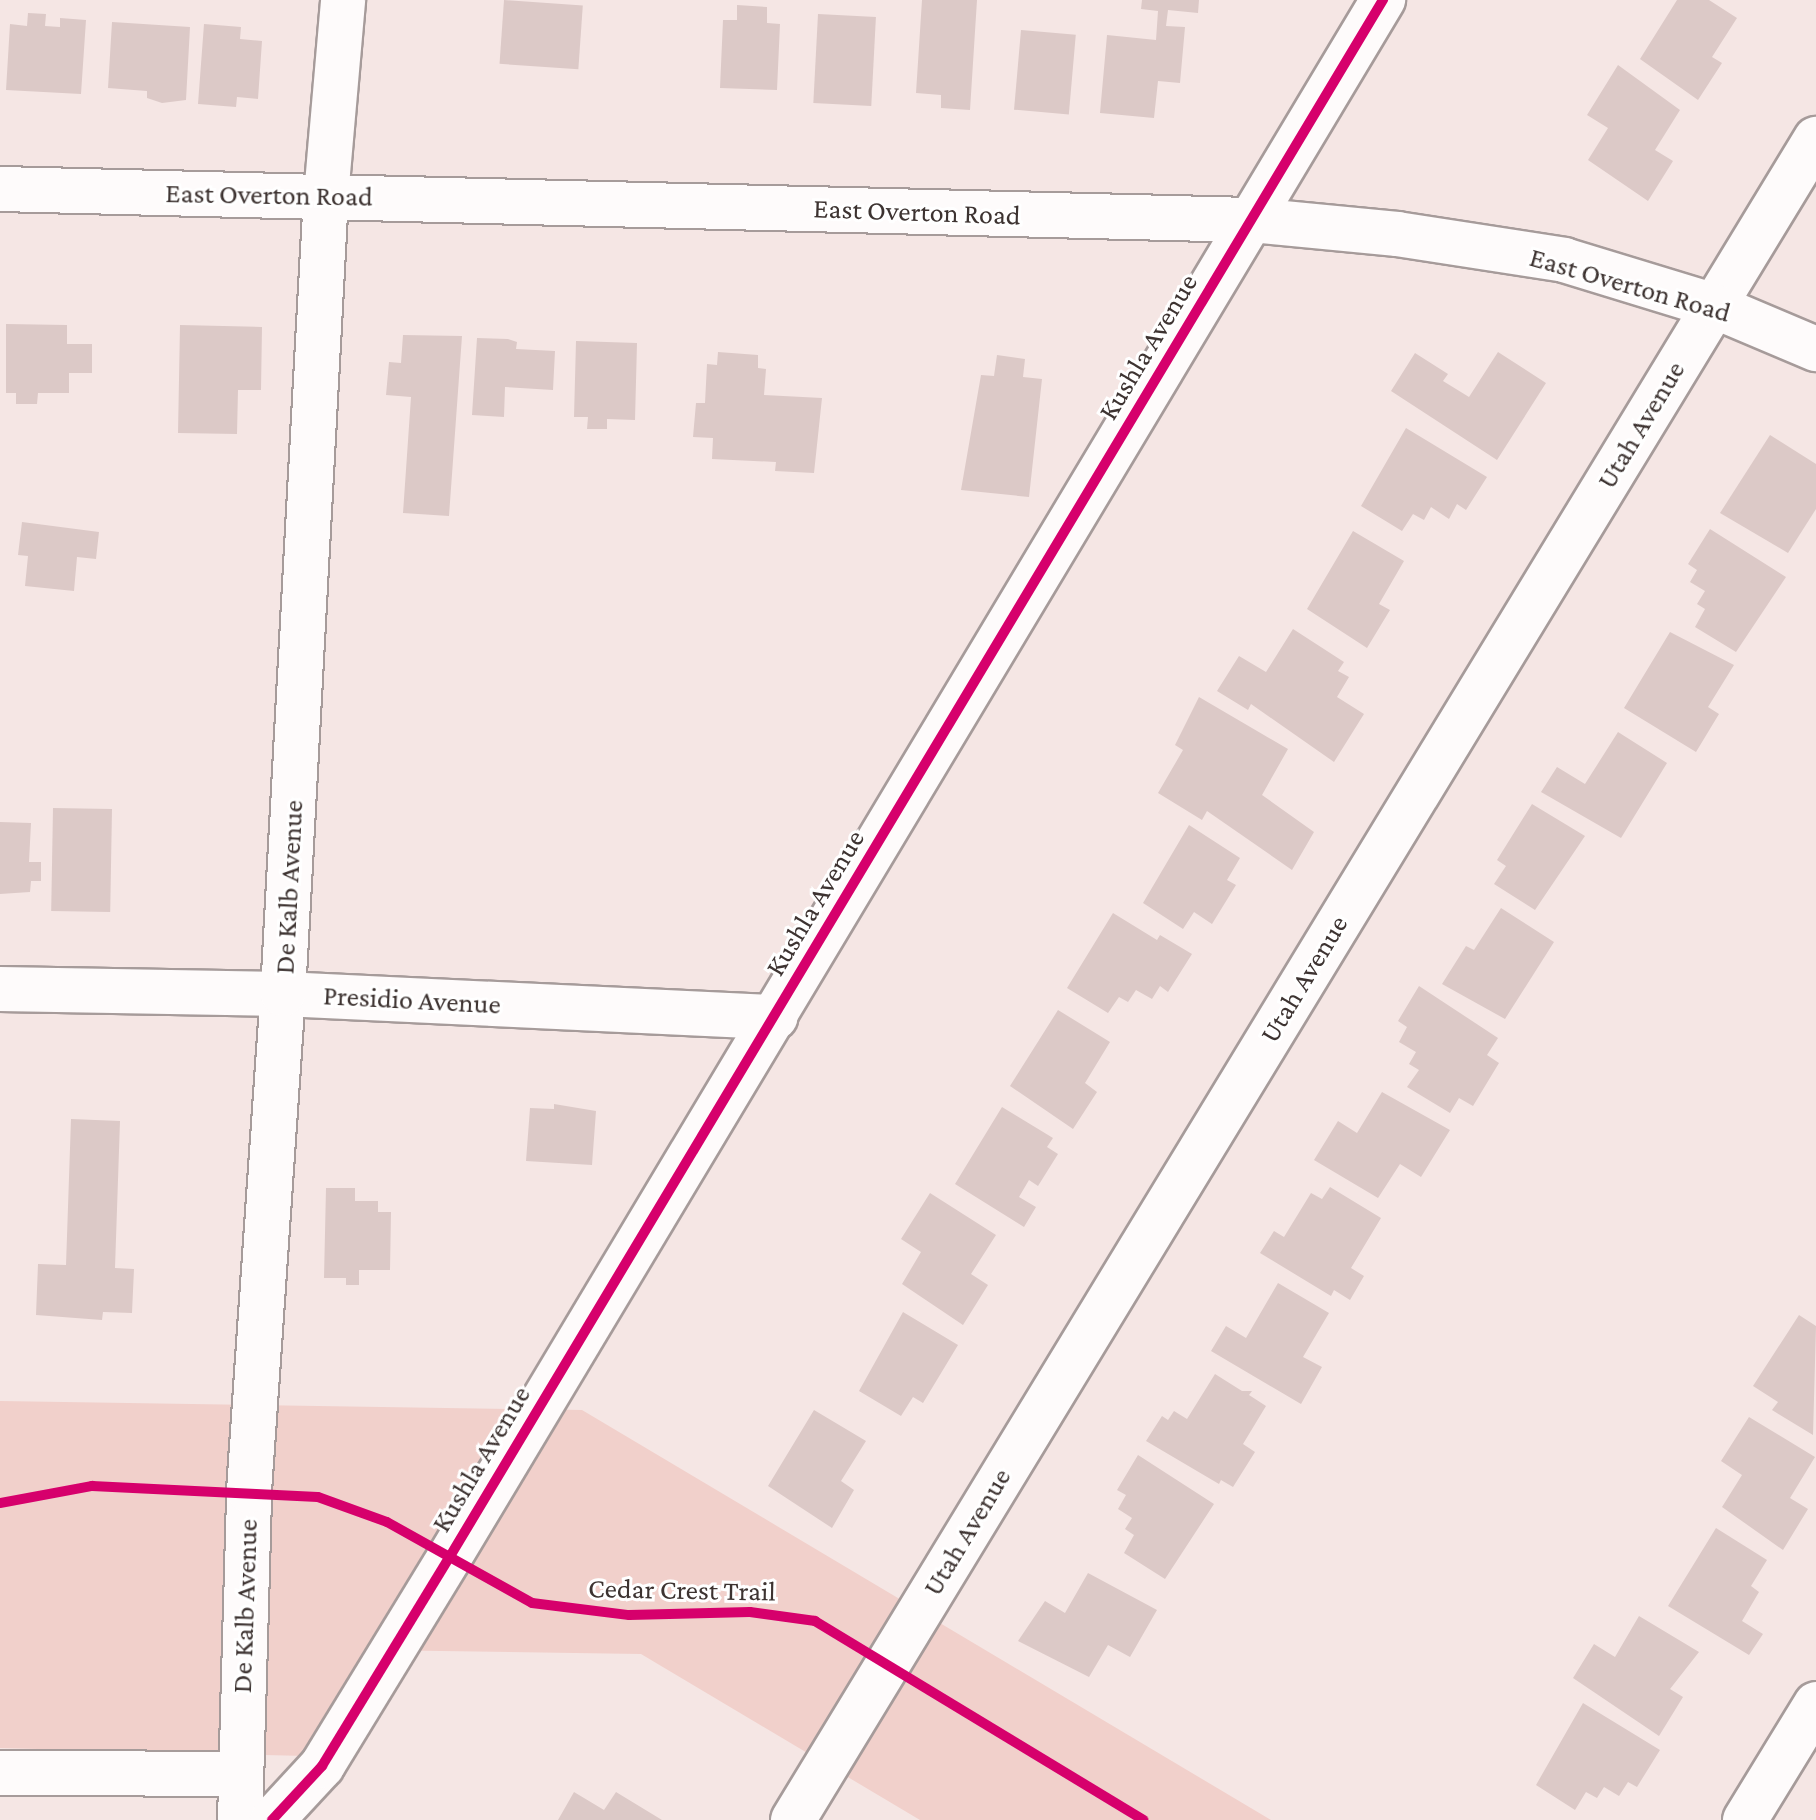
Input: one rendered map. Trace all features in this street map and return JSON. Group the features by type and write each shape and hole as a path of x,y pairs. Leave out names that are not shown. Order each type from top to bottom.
{"street":[{"name":"De Kalb Avenue","path":"240,1820 249,1491 283,994 326,196 343,0"},
{"name":"Kushla Avenue","path":"272,1820 322,1766 775,1017 1383,0"},
{"name":"Utah Avenue","path":"793,1820 1816,139"},
{"name":"East Overton Road","path":"0,189 1252,220 1397,234 1564,260 1714,306 1816,349"},
{"name":"Presidio Avenue","path":"0,989 283,994 775,1017"},
{"path":"1745,1820 1816,1704"},
{"path":"0,1773 239,1774"}],"shaded area":[{"path":"0,1401 582,1410 1271,1820 920,1820 641,1654 372,1650 306,1756 0,1748"}],"building":[{"path":"504,0 583,6 578,69 500,64"},
{"path":"922,0 977,0 970,110 941,108 941,95 916,93"},
{"path":"1142,0 1199,0 1198,13 1168,10 1166,26 1185,27 1180,83 1158,81 1154,118 1100,113 1107,35 1156,40 1158,11 1141,9"},
{"path":"1677,0 1709,0 1737,18 1712,57 1722,63 1698,100 1640,59"},
{"path":"737,5 767,7 767,23 780,24 777,90 720,88 723,20 737,20"},
{"path":"28,13 46,14 45,26 60,27 60,18 86,20 81,94 6,90 10,24 27,26"},
{"path":"818,14 876,17 871,106 813,103"},
{"path":"112,22 190,27 186,100 162,103 147,98 147,91 108,88"},
{"path":"204,24 241,27 240,39 262,41 258,99 237,97 236,107 198,104"},
{"path":"1021,30 1076,35 1069,114 1014,110"},
{"path":"1618,65 1680,110 1655,150 1673,161 1648,201 1588,160 1608,128 1587,115"},
{"path":"6,324 67,325 67,344 92,344 92,373 69,373 69,393 38,393 37,404 16,404 16,393 6,393"},
{"path":"180,325 262,327 261,390 238,390 237,434 178,433"},
{"path":"403,335 462,336 449,516 403,513 411,397 386,395 389,362 401,363"},
{"path":"477,338 508,339 517,342 516,349 555,351 553,390 505,387 504,417 472,415"},
{"path":"576,341 637,343 635,420 607,419 607,429 587,429 588,417 574,417"},
{"path":"718,352 758,355 758,368 766,369 764,395 822,398 814,473 775,471 776,462 712,459 713,438 693,437 696,403 705,403 707,364 717,365"},
{"path":"1498,352 1546,383 1497,460 1391,391 1415,353 1448,374 1443,381 1469,397"},
{"path":"997,355 1025,359 1023,377 1042,379 1029,497 961,490 981,375 994,376"},
{"path":"1406,428 1487,477 1466,510 1457,504 1449,519 1431,507 1424,520 1413,514 1402,531 1361,506"},
{"path":"1770,435 1816,464 1816,509 1788,553 1720,513"},
{"path":"22,522 99,532 96,559 77,557 74,591 25,586 28,556 18,555"},
{"path":"1710,529 1786,577 1736,652 1695,627 1705,609 1697,604 1705,591 1690,582 1697,570 1688,564"},
{"path":"1353,531 1404,561 1379,604 1390,610 1367,648 1307,609"},
{"path":"1293,629 1344,662 1338,671 1349,677 1337,697 1364,714 1334,762 1251,704 1248,710 1217,691 1239,656 1266,672"},
{"path":"1670,632 1734,665 1708,707 1719,714 1696,752 1624,708"},
{"path":"1199,697 1288,749 1262,795 1314,832 1292,870 1207,811 1202,820 1158,793 1183,750 1175,745"},
{"path":"1618,732 1667,763 1621,838 1541,792 1557,767 1585,784"},
{"path":"1532,804 1585,836 1535,910 1494,884 1506,866 1497,860"},
{"path":"53,808 112,809 110,912 51,911"},
{"path":"0,822 31,823 29,862 41,862 41,881 31,881 30,892 0,894"},
{"path":"1189,825 1240,858 1227,880 1236,885 1212,924 1194,912 1183,929 1143,903"},
{"path":"1501,908 1554,942 1505,1019 1442,984 1466,946 1474,950"},
{"path":"1113,913 1157,940 1160,935 1192,954 1168,992 1160,986 1152,999 1136,990 1128,1002 1119,997 1108,1013 1067,988"},
{"path":"1419,986 1498,1038 1487,1055 1499,1063 1473,1106 1459,1098 1450,1113 1407,1087 1419,1070 1409,1064 1416,1052 1399,1042 1407,1027 1398,1021"},
{"path":"1058,1010 1110,1042 1085,1083 1097,1092 1073,1129 1010,1086"},
{"path":"1382,1092 1450,1130 1421,1177 1400,1164 1378,1198 1314,1160 1338,1121 1357,1133"},
{"path":"554,1104 596,1111 592,1165 526,1161 530,1108 554,1109"},
{"path":"1002,1107 1053,1138 1047,1147 1058,1154 1038,1186 1029,1180 1019,1197 1036,1207 1024,1227 955,1184"},
{"path":"71,1119 120,1121 115,1268 134,1269 132,1313 103,1312 102,1320 36,1315 38,1264 66,1265"},
{"path":"1330,1187 1381,1218 1351,1268 1364,1276 1350,1300 1334,1290 1331,1296 1260,1253 1274,1231 1284,1237 1311,1193 1322,1199"},
{"path":"326,1188 355,1188 355,1201 378,1201 378,1212 391,1212 390,1270 359,1270 359,1285 346,1285 346,1278 324,1278"},
{"path":"930,1193 996,1235 971,1274 988,1285 963,1325 902,1284 921,1252 901,1239"},
{"path":"1278,1283 1329,1313 1303,1357 1322,1367 1301,1404 1211,1351 1226,1326 1246,1338"},
{"path":"903,1312 958,1345 923,1403 913,1397 901,1416 859,1391"},
{"path":"1799,1315 1816,1326 1813,1435 1772,1410 1778,1402 1753,1386"},
{"path":"1215,1374 1242,1391 1252,1391 1249,1395 1266,1406 1243,1444 1255,1452 1233,1487 1221,1480 1219,1484 1146,1441 1162,1416 1168,1420 1174,1411 1187,1419"},
{"path":"814,1410 866,1441 841,1481 854,1490 832,1528 768,1486"},
{"path":"1749,1417 1815,1457 1790,1498 1808,1509 1783,1550 1722,1507 1742,1475 1721,1461"},
{"path":"1138,1455 1214,1504 1165,1579 1124,1553 1134,1535 1125,1529 1132,1518 1118,1509 1126,1495 1117,1490"},
{"path":"1716,1528 1767,1560 1751,1586 1759,1592 1742,1621 1763,1634 1749,1655 1668,1606"},
{"path":"1088,1573 1157,1610 1130,1657 1108,1645 1089,1677 1018,1641 1045,1601 1065,1613"},
{"path":"1639,1616 1699,1652 1670,1689 1683,1697 1659,1736 1573,1678 1594,1644 1615,1657"},
{"path":"1583,1703 1660,1750 1637,1787 1628,1782 1619,1796 1604,1787 1597,1798 1586,1792 1575,1810 1536,1785"},
{"path":"574,1792 604,1810 616,1792 662,1820 558,1820"}],"cycle path":[{"path":"272,1820 322,1766 449,1558 1383,0"},
{"name":"Cedar Crest Trail","path":"0,1503 92,1486 318,1497 387,1522 532,1603 629,1615 750,1612 815,1621 1143,1820"}]}
